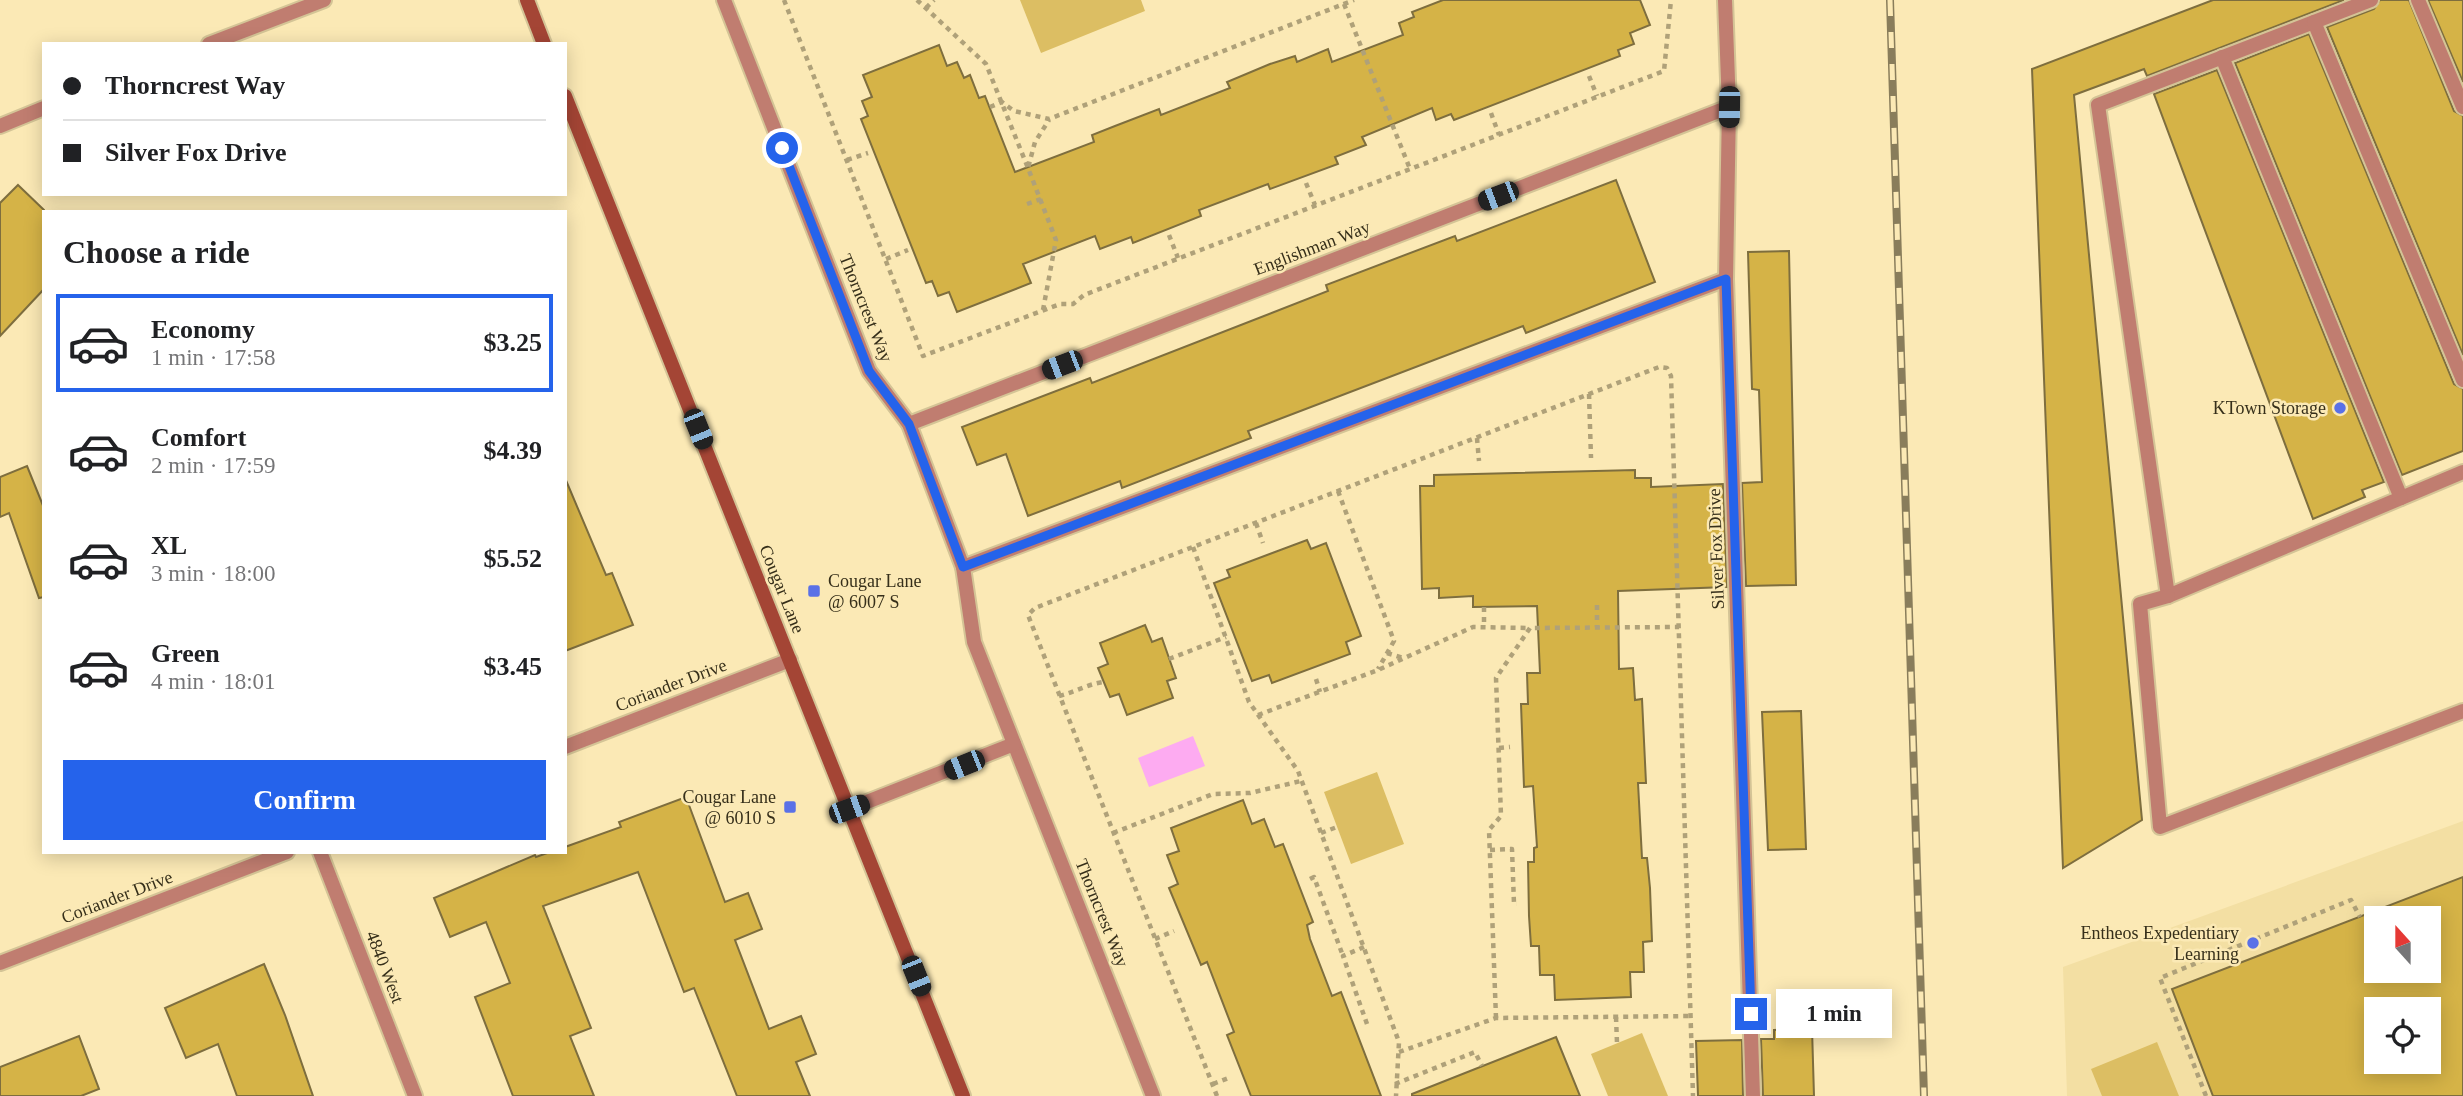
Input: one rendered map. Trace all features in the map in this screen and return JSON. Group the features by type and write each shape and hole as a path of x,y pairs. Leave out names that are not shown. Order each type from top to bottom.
{"main road":[{"path":"527,0 543,42"},
{"name":"Cougar Lane","path":"567,101 964,1096"}],"street":[{"path":"214,42 324,0"},
{"name":"Thorncrest Way","path":"724,0 869,371 909,424 963,567 974,642 1153,1096"},
{"name":"Silver Fox Drive","path":"1725,0 1729,107 1726,279 1754,1096"},
{"path":"2168,596 2098,105 2371,0"},
{"path":"2418,0 2463,107"},
{"path":"2314,22 2463,380"},
{"path":"2221,57 2401,498"},
{"name":"Englishman Way","path":"909,424 1729,107"},
{"path":"0,126 42,109"},
{"path":"963,567 1726,279"},
{"path":"2463,472 2168,596 2140,604 2160,827 2463,711"},
{"name":"Coriander Drive","path":"567,746 790,660"},
{"path":"849,809 1014,744"},
{"name":"Coriander Drive","path":"0,963 281,854"},
{"name":"4840 West","path":"321,854 415,1096"}],"path":[{"path":"784,0 923,356 1060,304 1073,304 1084,295 1664,71 1671,0"},
{"path":"917,0 986,64 1002,102 1056,240 1043,310"},
{"path":"926,8 934,0"},
{"path":"1002,102 1014,111 1049,119 1354,0"},
{"path":"1344,4 1410,169"},
{"path":"1589,76 1597,96"},
{"path":"990,107 1002,102"},
{"path":"1491,113 1499,135"},
{"path":"1028,168 1035,142 1049,119"},
{"path":"847,160 868,153"},
{"path":"1306,183 1315,205"},
{"path":"1027,204 1041,199"},
{"path":"1169,235 1178,258"},
{"path":"886,259 908,250"},
{"path":"1217,1096 1028,615 1035,608 1659,367 1667,368 1671,376 1693,1096"},
{"path":"1589,394 1591,458"},
{"path":"1477,437 1479,461"},
{"path":"1338,491 1394,641 1378,670"},
{"path":"1256,523 1263,543"},
{"path":"1193,547 1249,702 1301,781 1364,947 1399,1042 1396,1096"},
{"path":"1597,605 1597,627"},
{"path":"1484,607 1484,627"},
{"path":"1258,715 1378,670 1473,627 1679,627"},
{"path":"1496,1018 1489,830 1501,816 1496,678 1530,628"},
{"path":"1170,659 1226,638"},
{"path":"1387,653 1403,658"},
{"path":"1315,679 1320,692"},
{"path":"1059,696 1074,692 1086,684 1104,682"},
{"path":"1499,748 1510,747"},
{"path":"1114,833 1213,794 1250,793 1301,781"},
{"path":"1321,833 1337,827"},
{"path":"1490,850 1512,849 1514,904 1517,904"},
{"path":"1310,878 1314,877 1367,1024"},
{"path":"2206,1096 2160,978 2351,900 2360,916"},
{"path":"1155,939 1174,932"},
{"path":"1343,956 1364,947"},
{"path":"1399,1052 1496,1018 1691,1016"},
{"path":"1616,1017 1617,1043"},
{"path":"1395,1084 1475,1052 1482,1066"},
{"path":"1213,1084 1231,1077"}],"shaded area":[{"path":"1020,0 1141,0 1145,11 1041,53"},
{"path":"1193,736 1205,766 1149,787 1138,758"},
{"path":"1377,772 1404,844 1351,864 1324,792"},
{"name":"Entheos Expedentiary Learning","path":"2463,821 2463,1096 2067,1096 2063,967"},
{"path":"1642,1033 1668,1096 1608,1096 1591,1054"},
{"path":"2157,1042 2179,1096 2102,1096 2091,1069"}],"building":[{"path":"1443,0 1640,0 1650,25 1630,33 1634,44 1618,50 1620,56 1454,120 1451,114 1436,120 1432,108 1362,137 1366,145 1335,157 1338,164 1270,189 1268,184 1199,210 1201,216 1133,243 1131,237 1100,249 1095,236 1023,264 1031,283 957,312 949,292 938,296 932,281 926,283 861,119 868,116 862,101 872,97 863,75 939,45 947,66 957,62 964,78 970,75 979,98 985,96 1015,172 1094,142 1092,135 1115,126 1159,109 1161,115 1230,88 1227,82 1270,64 1295,56 1297,62 1328,49 1332,62 1403,35 1399,23 1414,17 1412,12"},
{"path":"2213,0 2344,0 2147,76 2144,69 2074,95 2142,820 2063,868 2032,69"},
{"path":"2380,0 2409,0 2454,111 2463,116 2463,355 2327,27 2374,9"},
{"path":"2428,0 2463,0 2463,82"},
{"path":"2309,34 2454,384 2463,389 2463,451 2402,475 2235,63"},
{"path":"2217,70 2384,482 2362,490 2365,497 2313,519 2154,94"},
{"path":"1616,180 1655,282 1526,333 1523,326 1248,431 1251,438 1122,488 1120,481 1028,516 1006,454 977,465 962,427 1090,378 1092,383 1328,291 1326,285 1455,236 1457,241"},
{"path":"18,185 44,210 42,291 0,336 0,203"},
{"path":"1789,251 1796,585 1746,586 1742,483 1762,482 1759,390 1752,389 1748,252"},
{"path":"27,466 42,503 42,597 39,598 9,513 0,517 0,477"},
{"path":"1635,470 1635,478 1651,478 1651,487 1723,484 1727,587 1618,591 1619,669 1633,668 1635,700 1642,699 1646,783 1638,783 1642,858 1647,858 1650,888 1652,941 1643,942 1644,972 1630,972 1631,997 1555,1000 1554,975 1540,975 1539,946 1531,946 1529,916 1528,862 1534,862 1534,848 1537,847 1533,786 1524,787 1521,704 1528,704 1527,673 1540,673 1537,606 1473,607 1473,596 1439,598 1439,588 1422,589 1420,486 1434,486 1434,475"},
{"path":"567,483 606,575 612,573 633,625 567,650"},
{"path":"1307,540 1311,549 1326,543 1361,636 1346,642 1350,654 1272,683 1269,675 1252,681 1214,583 1230,577 1227,570"},
{"path":"1145,625 1152,642 1162,638 1176,678 1167,681 1173,698 1127,715 1119,694 1110,697 1098,668 1108,664 1100,643"},
{"path":"1801,711 1806,849 1768,850 1762,712"},
{"path":"686,797 725,902 748,893 762,929 735,940 769,1029 801,1016 816,1054 796,1062 810,1096 737,1096 694,988 684,992 638,872 543,906 591,1028 570,1036 594,1096 513,1096 475,997 510,983 486,922 450,937 434,898 535,855 567,854 567,846 621,827 619,822"},
{"path":"1243,800 1252,824 1264,819 1275,847 1283,844 1313,922 1307,925 1310,939 1332,996 1341,992 1381,1096 1251,1096 1227,1035 1234,1032 1207,962 1201,965 1169,888 1178,884 1167,855 1179,851 1171,828"},
{"path":"2463,877 2463,1096 2213,1096 2172,989 2364,915 2364,984 2441,984 2441,906 2388,906"},
{"path":"264,964 313,1096 237,1096 218,1044 186,1058 165,1008"},
{"path":"1812,1028 1814,1096 1763,1096 1761,1039 1774,1039 1774,1030"},
{"path":"79,1036 99,1089 81,1096 0,1096 0,1067"},
{"path":"1556,1037 1580,1096 1412,1096 1412,1094"},
{"path":"1742,1040 1743,1096 1698,1096 1696,1041"}],"railway":[{"path":"1890,0 1924,1096"}],"place":[{"name":"KTown Storage","path":"2340,408"},
{"name":"Cougar Lane @ 6007 S","path":"814,591"},
{"name":"Cougar Lane @ 6010 S","path":"790,807"},
{"name":"Entheos Expedentiary Learning","path":"2253,943"}],"route":[{"path":"782,148 869,371 909,424 963,567 1726,279 1751,1014"}]}
